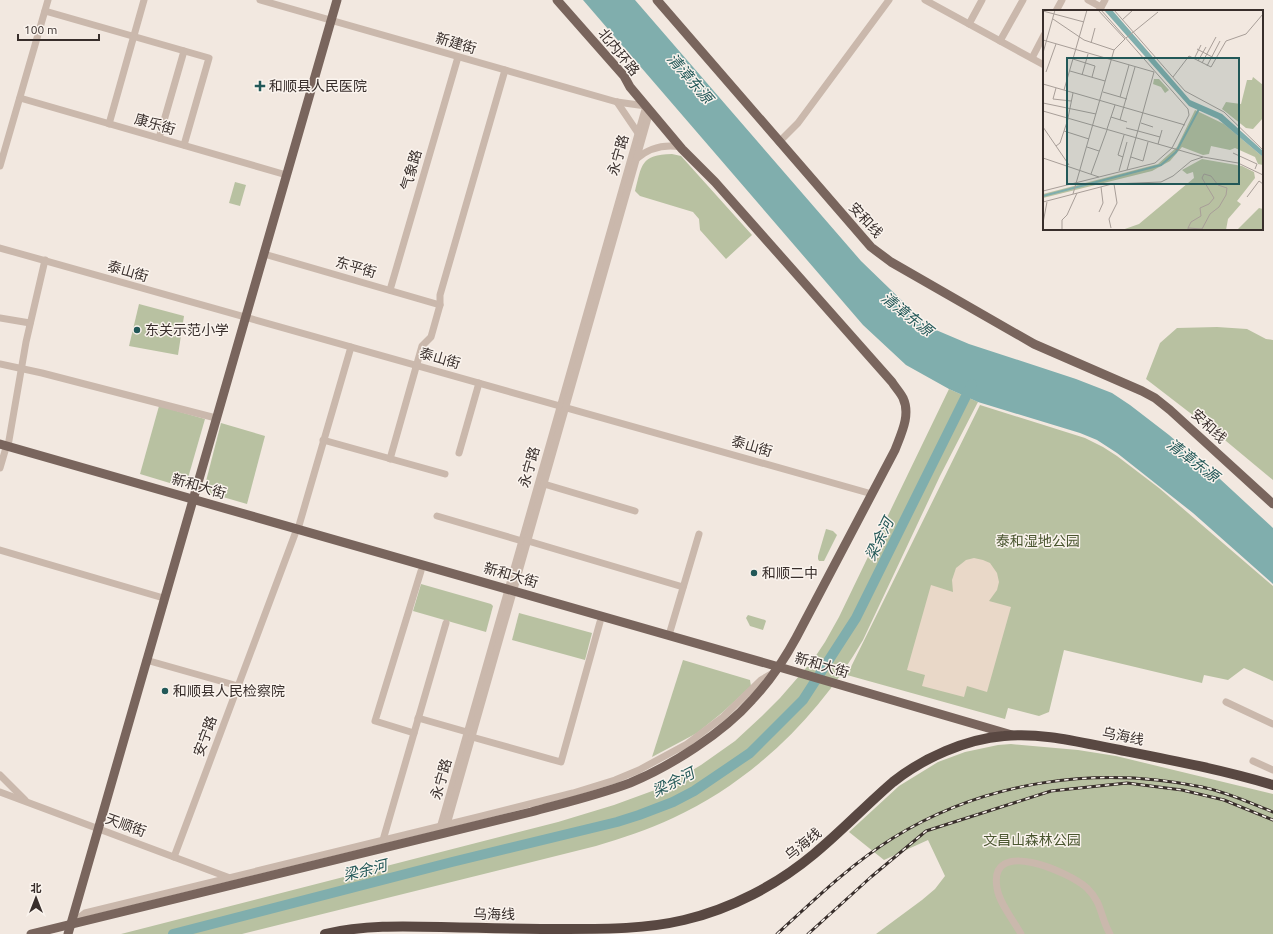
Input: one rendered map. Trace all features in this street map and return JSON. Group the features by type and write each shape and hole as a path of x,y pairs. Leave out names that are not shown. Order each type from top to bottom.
{"highway":[{"name":"乌海线","path":"325,934 394,926 624,929 692,918 743,899 785,876 815,853 892,784 919,765 947,751 997,737 1013,735 1044,736 1116,749 1273,785"}],"main road":[{"path":"96,828 146,660 212,417 264,254 329,20 333,0"},
{"path":"67,929 160,597 244,317 283,174 329,20 337,0"},
{"name":"北内环路","path":"549,0 618,79 630,87"},
{"name":"北内环路","path":"557,0 624,76 630,87"},
{"name":"安和线","path":"657,0 861,236 880,254 1034,344 1142,391 1162,403 1273,504"},
{"path":"31,934 67,929 443,830 531,812 595,794 630,782 647,775 684,754 717,731 746,706 777,669 807,618 895,450 905,425 906,411 902,396 892,382 715,182 680,147 630,87"},
{"name":"安和线","path":"1118,380 1144,387 1165,400 1273,498"},
{"name":"新和大街","path":"3,448 510,593 669,636 777,669"},
{"name":"新和大街","path":"296,532 421,571 510,593 600,622 777,669 1013,735"},
{"name":"新和大街","path":"836,686 997,737"}],"street":[{"path":"0,166 48,0"},
{"path":"109,124 144,0"},
{"name":"新建街","path":"260,0 617,102 648,108"},
{"path":"779,142 798,123 889,0"},
{"path":"925,0 1043,64"},
{"path":"938,7 941,0"},
{"path":"969,24 982,0"},
{"path":"1000,41 1023,0"},
{"path":"1057,10 1062,0"},
{"path":"1088,0 1100,9 1105,0"},
{"path":"45,11 209,58 184,145"},
{"path":"1032,58 1043,36"},
{"path":"159,138 184,51"},
{"name":"气象路","path":"390,290 458,57"},
{"path":"390,459 422,346 431,337 440,305 440,295 505,70"},
{"name":"康乐街","path":"20,98 283,174"},
{"path":"617,102 638,133"},
{"name":"永宁路","path":"443,830 563,406 638,133 648,108"},
{"name":"永宁路","path":"525,541 544,484 563,406 636,159 648,108"},
{"path":"636,159 645,152 657,148 673,146 680,147"},
{"name":"泰山街","path":"0,248 872,494"},
{"name":"东平街","path":"264,254 440,305"},
{"path":"0,468 30,323 45,260"},
{"path":"0,318 30,323"},
{"name":"安宁路","path":"174,857 296,532 351,347"},
{"path":"0,364 212,417"},
{"path":"459,453 479,383"},
{"path":"324,440 445,474"},
{"path":"544,484 635,511"},
{"path":"437,516 683,587"},
{"path":"669,636 699,534"},
{"path":"0,550 160,597"},
{"path":"414,733 375,721 421,571"},
{"path":"418,718 561,762 600,622"},
{"path":"383,840 446,623"},
{"path":"146,660 238,686"},
{"path":"1226,702 1273,724"},
{"path":"1253,761 1273,770"},
{"path":"0,774 27,803"},
{"name":"天顺街","path":"0,792 242,883"},
{"path":"67,929 85,913 383,840 443,830"},
{"path":"1021,934 998,894 996,881 1000,868 1005,863 1017,860 1034,863 1060,872 1085,887 1098,904 1110,934"}],"green space":[{"path":"672,154 681,156 752,235 726,259 700,230 699,219 693,212 640,196 635,191 641,168 648,159"},
{"path":"235,182 246,185 240,206 229,203"},
{"path":"139,304 184,316 178,355 129,346"},
{"path":"1217,327 1247,329 1266,339 1273,340 1273,480 1220,436 1146,379 1160,343 1177,328"},
{"path":"949,389 978,402 940,476 863,640 826,695 805,720 782,744 730,785 702,803 673,818 635,834 596,846 242,934 121,934 558,822 614,805 655,790 671,783 701,765 735,741 762,716 813,660 825,642 839,617"},
{"name":"泰和湿地公园","path":"980,405 1085,438 1103,447 1159,488 1273,586 1273,681 1244,668 1228,680 1204,675 1202,683 1064,650 1049,712 1039,716 1008,708 1005,719 847,675"},
{"path":"159,406 205,419 186,485 183,487 140,474"},
{"path":"221,423 265,436 247,504 209,493 205,485"},
{"path":"826,529 833,531 837,535 824,561 819,561 818,556"},
{"path":"421,584 491,604 493,606 486,632 413,611"},
{"path":"519,613 592,633 585,660 512,640"},
{"path":"748,615 766,621 763,630 750,626 746,618"},
{"path":"683,660 750,680 751,686 723,712 697,733 652,757"},
{"name":"文昌山森林公园","path":"1011,744 1078,750 1116,756 1273,794 1273,934 876,934 922,900 935,889 945,876 928,840 884,860 849,832 899,786 938,762 965,752 998,745"}],"shaded area":[{"path":"974,558 990,563 997,573 999,582 997,590 989,601 1011,607 987,692 967,686 964,697 922,686 925,675 907,670 931,585 953,592 952,580 956,568 966,560"}],"water":[{"name":"清漳东源","path":"583,0 635,0 861,261 922,320 936,330 969,344 1076,379 1112,393 1169,435 1273,528 1273,584 1193,513 1117,453 1097,440 1080,433 978,402 949,389 906,365 863,325"}],"waterway":[{"name":"梁余河","path":"173,934 452,862 617,822 673,802 694,791 750,753 803,700 856,618 972,384"}],"railway":[{"path":"777,934 848,871 877,848 928,819 965,803 1004,791 1043,783 1082,778 1122,778 1162,781 1211,789 1273,812"},
{"path":"808,934 871,877 926,831 1051,791 1127,783 1182,790 1224,800 1273,820"}],"place":[{"name":"和顺县人民医院","path":"260,86"},
{"name":"东关示范小学","path":"137,330"},
{"name":"和顺二中","path":"754,573"},
{"name":"和顺县人民检察院","path":"165,691"}]}
